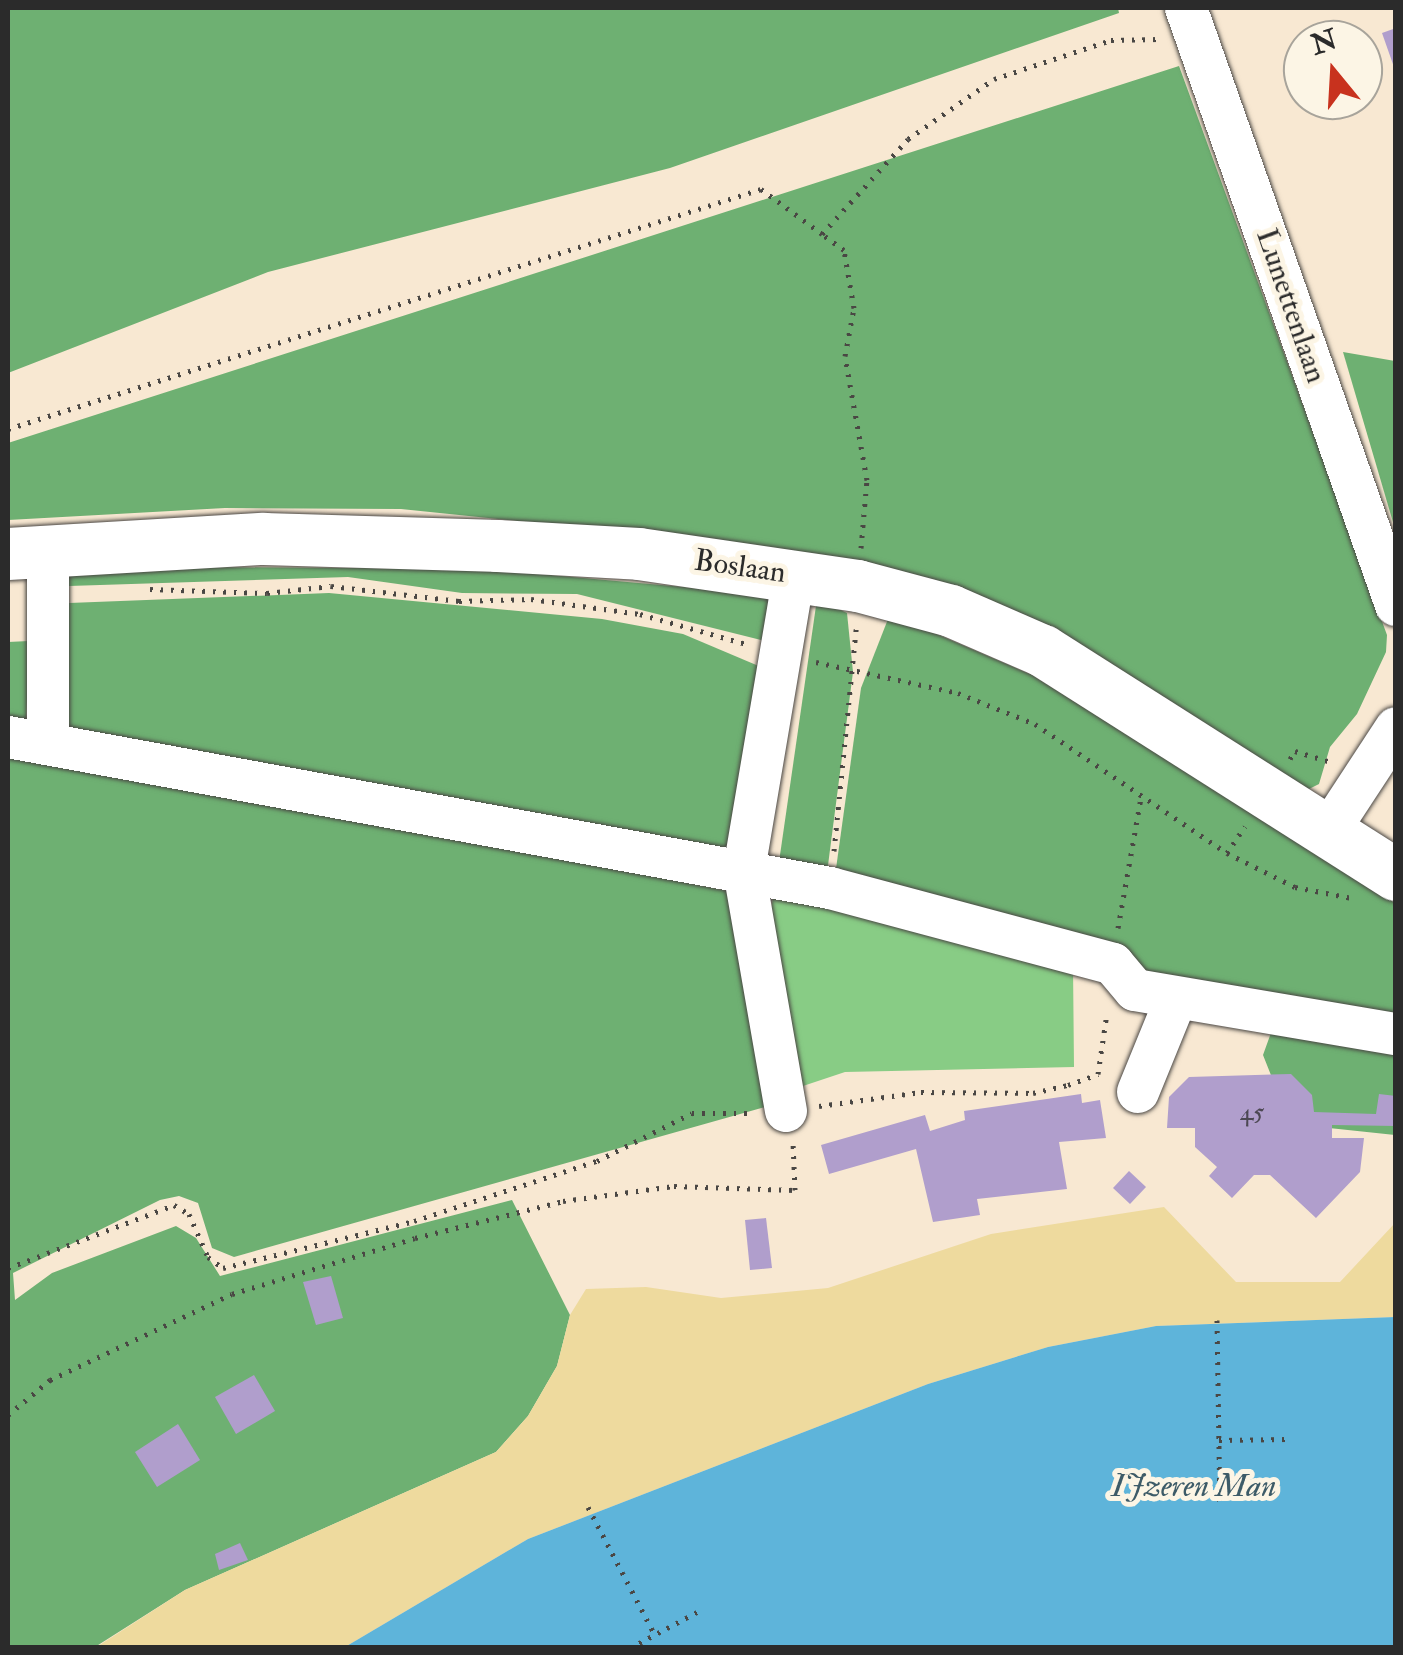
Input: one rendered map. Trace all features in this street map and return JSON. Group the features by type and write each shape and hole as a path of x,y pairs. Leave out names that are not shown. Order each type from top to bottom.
{"main road":[{"name":"Boslaan","path":"28,552 264,540 498,546 638,554 858,586 951,611 1042,651 1328,832 1379,887"}],"street":[{"name":"Lunettenlaan","path":"1192,23 1396,604"},
{"path":"28,552 28,740 830,888 1113,964 1135,990 1396,1034"},
{"path":"786,1111 744,870 794,574"},
{"path":"1328,832 1396,728"},
{"path":"1138,1092 1176,999"}],"path":[{"path":"822,234 908,139 994,80 1111,40 1192,23"},
{"path":"8,430 761,189 844,250 854,308 845,356 867,480 858,586"},
{"path":"141,589 268,593 331,586 458,601 580,604 780,654 958,692 1035,724 1141,798 1296,887 1379,887"},
{"path":"830,888 854,671"},
{"path":"8,1268 174,1205 190,1214 208,1257 223,1268 414,1221 598,1161 692,1113 786,1111 922,1092 1034,1093 1098,1074 1141,798"},
{"path":"8,1415 50,1380 232,1294 415,1238 563,1201 674,1186 796,1190 798,1163 786,1111"},
{"path":"1217,1320 1220,1506"},
{"path":"1219,1440 1288,1440"},
{"path":"588,1507 655,1635"},
{"path":"630,1648 699,1611"}],"green space":[{"path":"8,8 1118,8 1119,13 670,168 268,272 8,373"},
{"path":"1179,66 1387,635 1386,652 1357,714 1330,747 1319,784 1303,792 1079,649 731,543 401,509 225,508 8,520 8,443"},
{"path":"1343,352 1395,361 1395,529"},
{"path":"63,566 482,569 772,595 765,641 577,594 462,593 348,577 69,586"},
{"path":"329,593 602,619 683,634 761,667 730,856 63,728 69,603"},
{"path":"817,599 847,613 853,672 827,873 779,862"},
{"path":"890,614 1032,675 1395,903 1395,1020 1197,993 835,876 861,688"},
{"path":"29,641 26,726 8,721 8,642"},
{"path":"8,750 733,892 765,1107 234,1257 212,1248 198,1203 179,1196 160,1200 13,1273 15,1300 52,1273 176,1226 196,1238 220,1276 512,1200 570,1315 557,1366 528,1416 496,1452 185,1590 95,1647 8,1647"},
{"path":"775,887 1073,965 1074,1067 845,1072 803,1086 771,909"},
{"path":"1272,1030 1395,1047 1395,1135 1329,1128 1294,1133 1263,1055"}],"sand":[{"path":"1164,1207 1236,1282 1340,1282 1395,1223 1395,1317 1156,1326 1048,1347 928,1384 528,1539 345,1647 95,1648 185,1590 496,1452 528,1416 557,1366 570,1315 586,1289 646,1287 721,1298 828,1288 991,1234"}],"water":[{"name":"IJzeren Man","path":"1395,1317 1395,1647 345,1647 528,1539 928,1384 1048,1347 1156,1326"}],"building":[{"path":"1396,28 1396,70 1383,36"},
{"path":"1291,1074 1312,1095 1314,1112 1376,1114 1379,1094 1396,1096 1396,1126 1332,1125 1332,1138 1364,1138 1360,1172 1316,1218 1270,1175 1254,1175 1232,1198 1209,1176 1217,1167 1195,1147 1195,1128 1167,1128 1169,1097 1189,1077"},
{"path":"1081,1094 1082,1103 1100,1100 1106,1138 1059,1142 1067,1189 977,1199 980,1215 933,1222 916,1149 829,1174 821,1145 925,1115 930,1131 965,1120 964,1111"},
{"path":"1129,1171 1146,1187 1130,1204 1113,1188"},
{"path":"766,1218 772,1268 750,1270 745,1220"},
{"path":"331,1276 343,1318 316,1325 303,1282"},
{"path":"254,1375 275,1411 236,1434 215,1397"},
{"path":"178,1424 200,1460 157,1487 135,1452"},
{"path":"240,1543 248,1560 219,1570 215,1554"}]}
